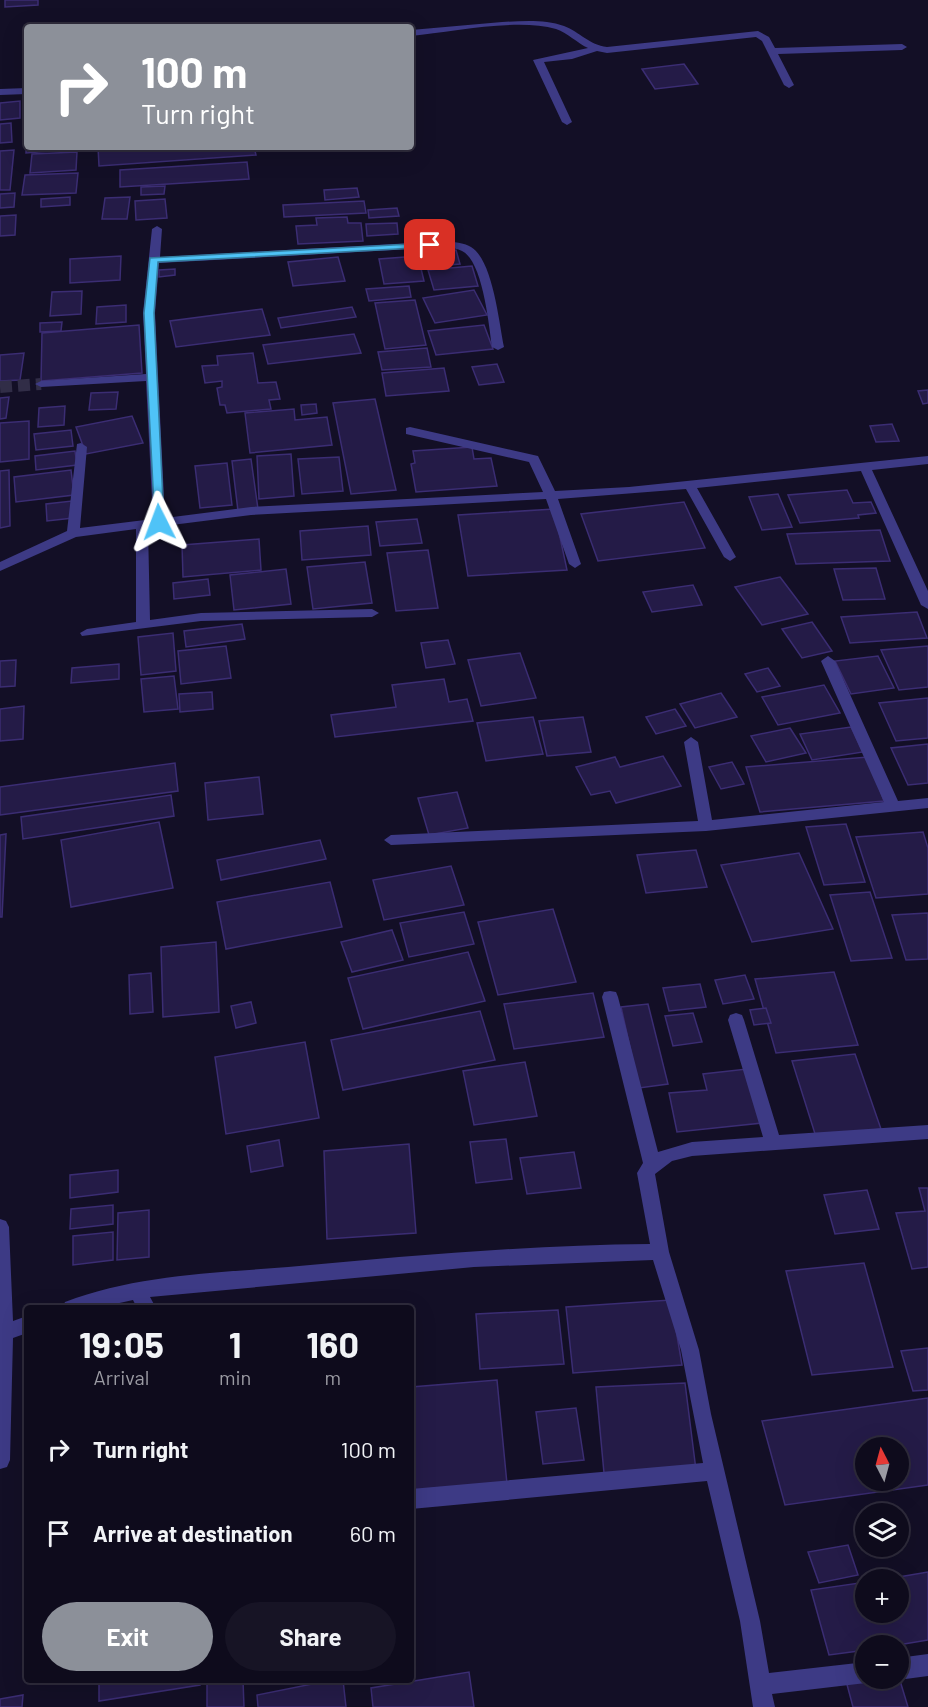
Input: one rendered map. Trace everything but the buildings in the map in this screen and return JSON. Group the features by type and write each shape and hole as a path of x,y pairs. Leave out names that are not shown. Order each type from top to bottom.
{"street":[{"path":"414,33 542,25 565,29 585,45 595,49"},
{"path":"567,122 538,60 572,56 595,49 618,49 758,34 766,39 789,86"},
{"path":"771,51 902,47"},
{"path":"0,92 24,91"},
{"path":"157,229 149,313 159,522"},
{"path":"154,260 430,245 462,247 472,252 480,266 498,347"},
{"path":"40,384 151,377"},
{"path":"410,431 529,456 538,465 575,564"},
{"path":"72,533 81,447"},
{"path":"0,567 72,533 252,511 476,497 551,496 690,486 928,460"},
{"path":"865,467 928,605"},
{"path":"690,486 730,558"},
{"path":"142,524 143,625"},
{"path":"87,633 201,617 372,613"},
{"path":"828,661 894,806"},
{"path":"691,742 706,826"},
{"path":"391,840 706,826 928,803"},
{"path":"610,997 652,1163"},
{"path":"736,1020 773,1143"},
{"path":"764,1707 750,1621 690,1350 660,1252 646,1173 652,1163 667,1155 692,1149 928,1132"},
{"path":"0,1227 2,1333 0,1460"},
{"path":"79,1305 99,1298 143,1300 217,1281 476,1257 583,1252 660,1252"},
{"path":"2,1333 24,1325"},
{"path":"414,1499 715,1471"},
{"path":"909,1668 928,1665"},
{"path":"760,1685 855,1673"}],"tunnel":[{"path":"0,387 41,384"}],"route":[{"path":"159,522 149,313 154,260 430,245"}]}
